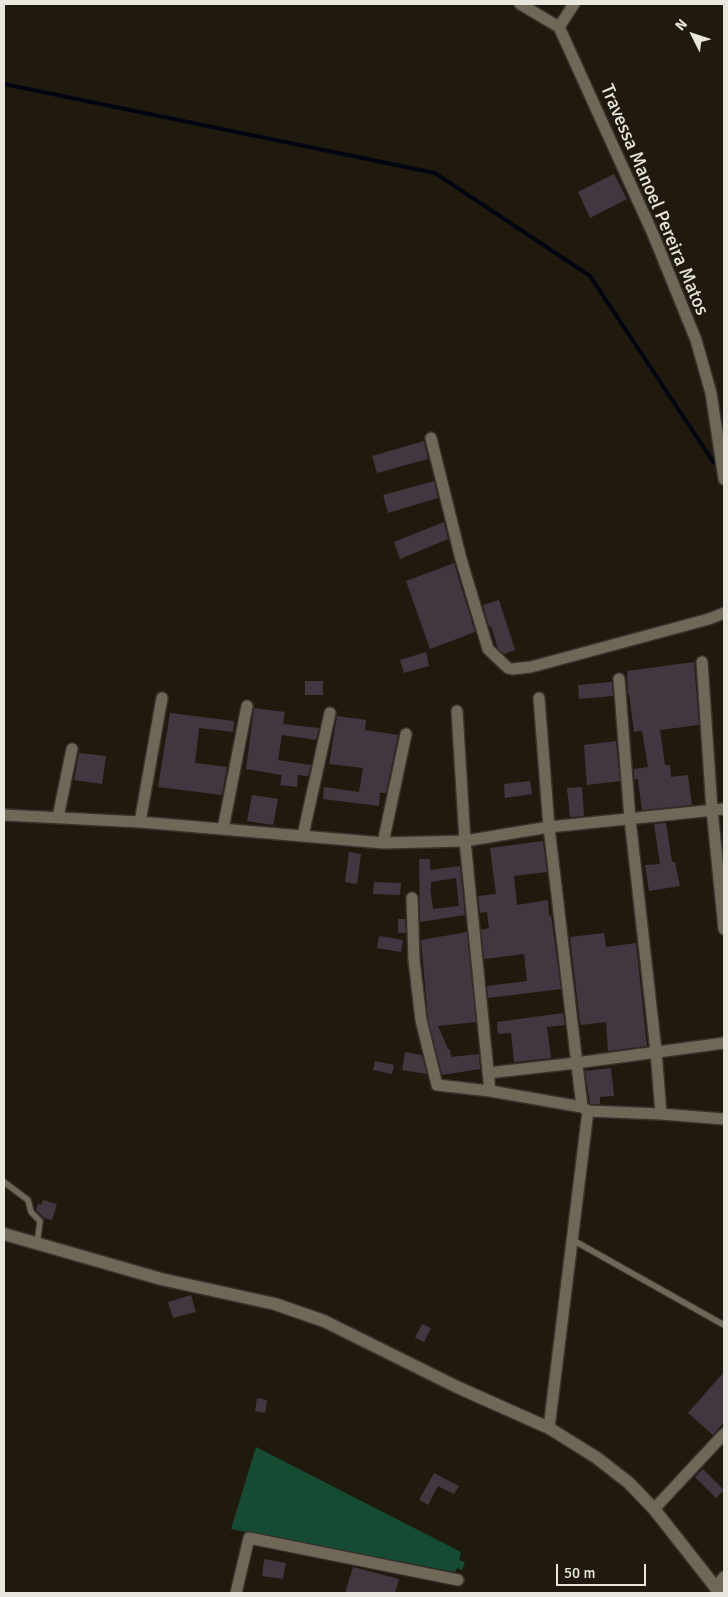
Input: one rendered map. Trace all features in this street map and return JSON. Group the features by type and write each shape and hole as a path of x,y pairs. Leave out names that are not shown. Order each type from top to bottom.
{"street":[{"path":"520,4 559,27 574,4"},
{"name":"Travessa Manoel Pereira Matos","path":"559,27 653,234 696,340 711,393 724,479"},
{"path":"431,438 461,559 488,650 508,668 531,667 724,613"},
{"path":"702,662 718,810 724,929"},
{"path":"619,678 630,819 656,1051 661,1114"},
{"path":"140,822 162,698"},
{"path":"539,698 549,827 576,1063 585,1109 549,1428"},
{"path":"223,829 247,706"},
{"path":"457,711 465,841 490,1091"},
{"path":"303,835 330,713"},
{"path":"383,843 406,734"},
{"path":"58,817 72,749"},
{"path":"4,815 140,822 383,843 465,841 549,827 718,810"},
{"path":"412,898 414,960 421,1020 437,1085 490,1091 585,1109 724,1119"},
{"path":"488,1073 724,1043"},
{"path":"4,1234 161,1279 292,1309 332,1325 457,1387 549,1428 608,1466 629,1483 654,1509 718,1590 724,1577"},
{"path":"654,1509 724,1434"},
{"path":"236,1593 249,1538 458,1580"}],"lane":[{"path":"4,1182 28,1200 31,1212 40,1221 38,1245"},
{"path":"571,1240 724,1325"}],"green space":[{"path":"256,1447 461,1552 459,1560 465,1562 462,1570 457,1568 455,1572 231,1529"}],"building":[{"path":"614,174 627,199 590,218 578,192"},
{"path":"424,441 428,459 377,473 372,456"},
{"path":"434,481 438,498 388,513 383,495"},
{"path":"444,522 448,539 400,559 394,542"},
{"path":"454,563 475,632 430,649 406,581"},
{"path":"499,600 515,650 504,654 498,649 483,605"},
{"path":"426,652 429,666 404,673 400,660"},
{"path":"694,662 699,725 660,730 665,765 670,765 671,777 688,775 692,805 642,810 638,779 634,779 634,769 648,767 642,731 634,732 628,694 627,671"},
{"path":"305,681 323,681 323,695 305,695"},
{"path":"612,682 613,696 579,699 578,685"},
{"path":"254,708 285,712 283,724 319,728 316,740 282,735 278,760 311,765 308,776 298,775 297,787 280,785 282,775 246,769"},
{"path":"170,713 234,721 233,732 199,728 195,763 227,767 222,795 158,787"},
{"path":"337,716 366,720 365,730 398,735 386,793 380,793 379,806 323,799 324,787 359,792 363,768 329,764"},
{"path":"616,741 620,781 587,785 584,745"},
{"path":"79,753 106,756 102,784 74,780"},
{"path":"530,781 532,794 505,798 504,784"},
{"path":"582,787 584,816 570,817 567,788"},
{"path":"252,795 278,799 273,825 247,821"},
{"path":"666,823 672,862 675,862 680,886 649,891 645,865 660,864 654,824"},
{"path":"543,841 547,872 514,876 517,905 548,900 561,989 488,998 487,986 527,981 524,954 484,959 481,930 489,928 487,912 480,913 478,896 496,894 490,848"},
{"path":"349,852 361,854 357,884 345,882"},
{"path":"419,859 430,859 430,870 460,866 465,915 420,922","holes":["456,878 459,906 433,909 431,882"]},
{"path":"374,882 401,883 400,895 373,894"},
{"path":"398,919 405,919 406,933 398,933"},
{"path":"467,932 476,1022 438,1026 448,1049 450,1049 451,1057 479,1054 480,1069 442,1075 428,1019 421,940"},
{"path":"604,933 606,947 636,943 647,1046 608,1051 606,1022 581,1025 580,1023 570,937"},
{"path":"379,936 403,940 401,952 377,948"},
{"path":"563,1013 565,1025 547,1027 551,1058 514,1062 511,1033 498,1034 497,1022"},
{"path":"405,1052 422,1055 427,1074 402,1070"},
{"path":"375,1061 394,1065 392,1074 373,1070"},
{"path":"611,1068 614,1096 600,1097 600,1104 590,1104 585,1071"},
{"path":"43,1200 57,1204 52,1220 44,1218 36,1210 38,1204 41,1205"},
{"path":"191,1295 196,1312 173,1318 168,1302"},
{"path":"422,1324 431,1328 424,1342 415,1338"},
{"path":"724,1372 724,1422 713,1435 688,1413"},
{"path":"257,1398 267,1400 265,1413 255,1411"},
{"path":"703,1469 724,1490 716,1498 695,1477"},
{"path":"434,1473 459,1486 454,1494 438,1486 428,1505 419,1500"},
{"path":"264,1559 286,1563 283,1579 262,1576"},
{"path":"353,1567 399,1579 395,1593 345,1593"}],"waterway":[{"path":"4,84 435,173 590,276 714,463"}]}
